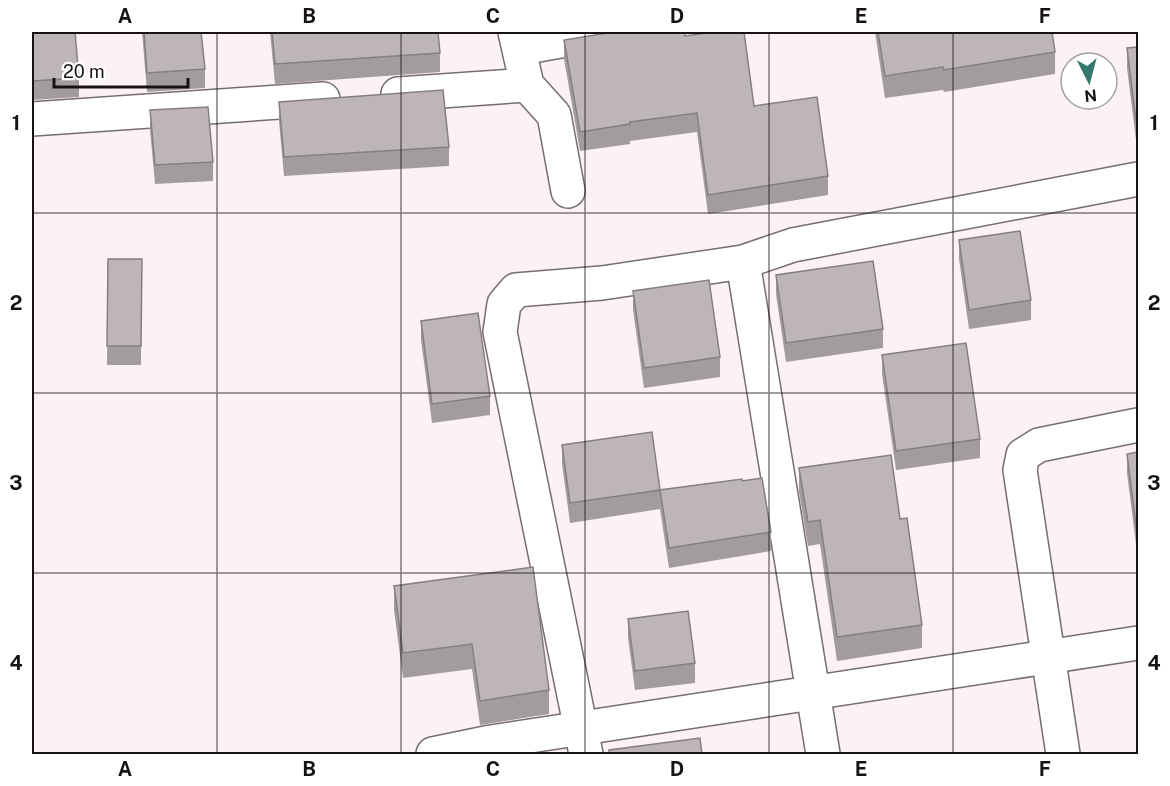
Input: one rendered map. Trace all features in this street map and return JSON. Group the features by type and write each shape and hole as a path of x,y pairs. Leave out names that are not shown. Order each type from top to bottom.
{"street":[{"path":"568,191 554,115 527,86 518,40 611,32"},
{"path":"32,119 527,86"},
{"path":"584,742 500,332 504,304 516,290 602,283 743,262 793,245 1138,179"},
{"path":"743,262 823,754"},
{"path":"1063,754 1020,470 1023,455 1039,445 1138,425"},
{"path":"433,754 491,742 584,742 813,693 1138,643"}],"building":[{"path":"32,32 75,32 79,78 32,81"},
{"path":"144,32 201,32 205,69 147,73"},
{"path":"272,32 438,32 440,53 275,64"},
{"path":"613,32 685,32 685,36 714,32 744,32 754,106 817,97 828,176 708,195 697,113 630,122 630,124 580,132 564,40"},
{"path":"878,32 1052,32 1055,52 944,70 943,67 885,76"},
{"path":"1138,47 1138,120 1136,121 1127,48"},
{"path":"443,90 449,147 284,157 279,102"},
{"path":"208,107 213,162 155,165 150,110"},
{"path":"1020,231 1031,300 969,310 959,240"},
{"path":"108,259 142,259 141,346 107,346"},
{"path":"873,261 883,329 786,343 776,275"},
{"path":"709,280 720,357 644,368 633,291"},
{"path":"478,313 490,396 432,404 421,321"},
{"path":"966,343 980,439 896,451 882,355"},
{"path":"652,432 660,490 570,503 562,445"},
{"path":"1138,452 1138,533 1137,533 1127,454"},
{"path":"891,455 900,519 907,518 922,625 837,637 820,520 808,522 799,468"},
{"path":"762,478 771,532 669,548 660,490"},
{"path":"533,567 549,690 480,701 472,644 403,653 394,586"},
{"path":"688,611 695,663 635,671 628,619"},
{"path":"700,738 702,754 609,754 609,750"}]}
